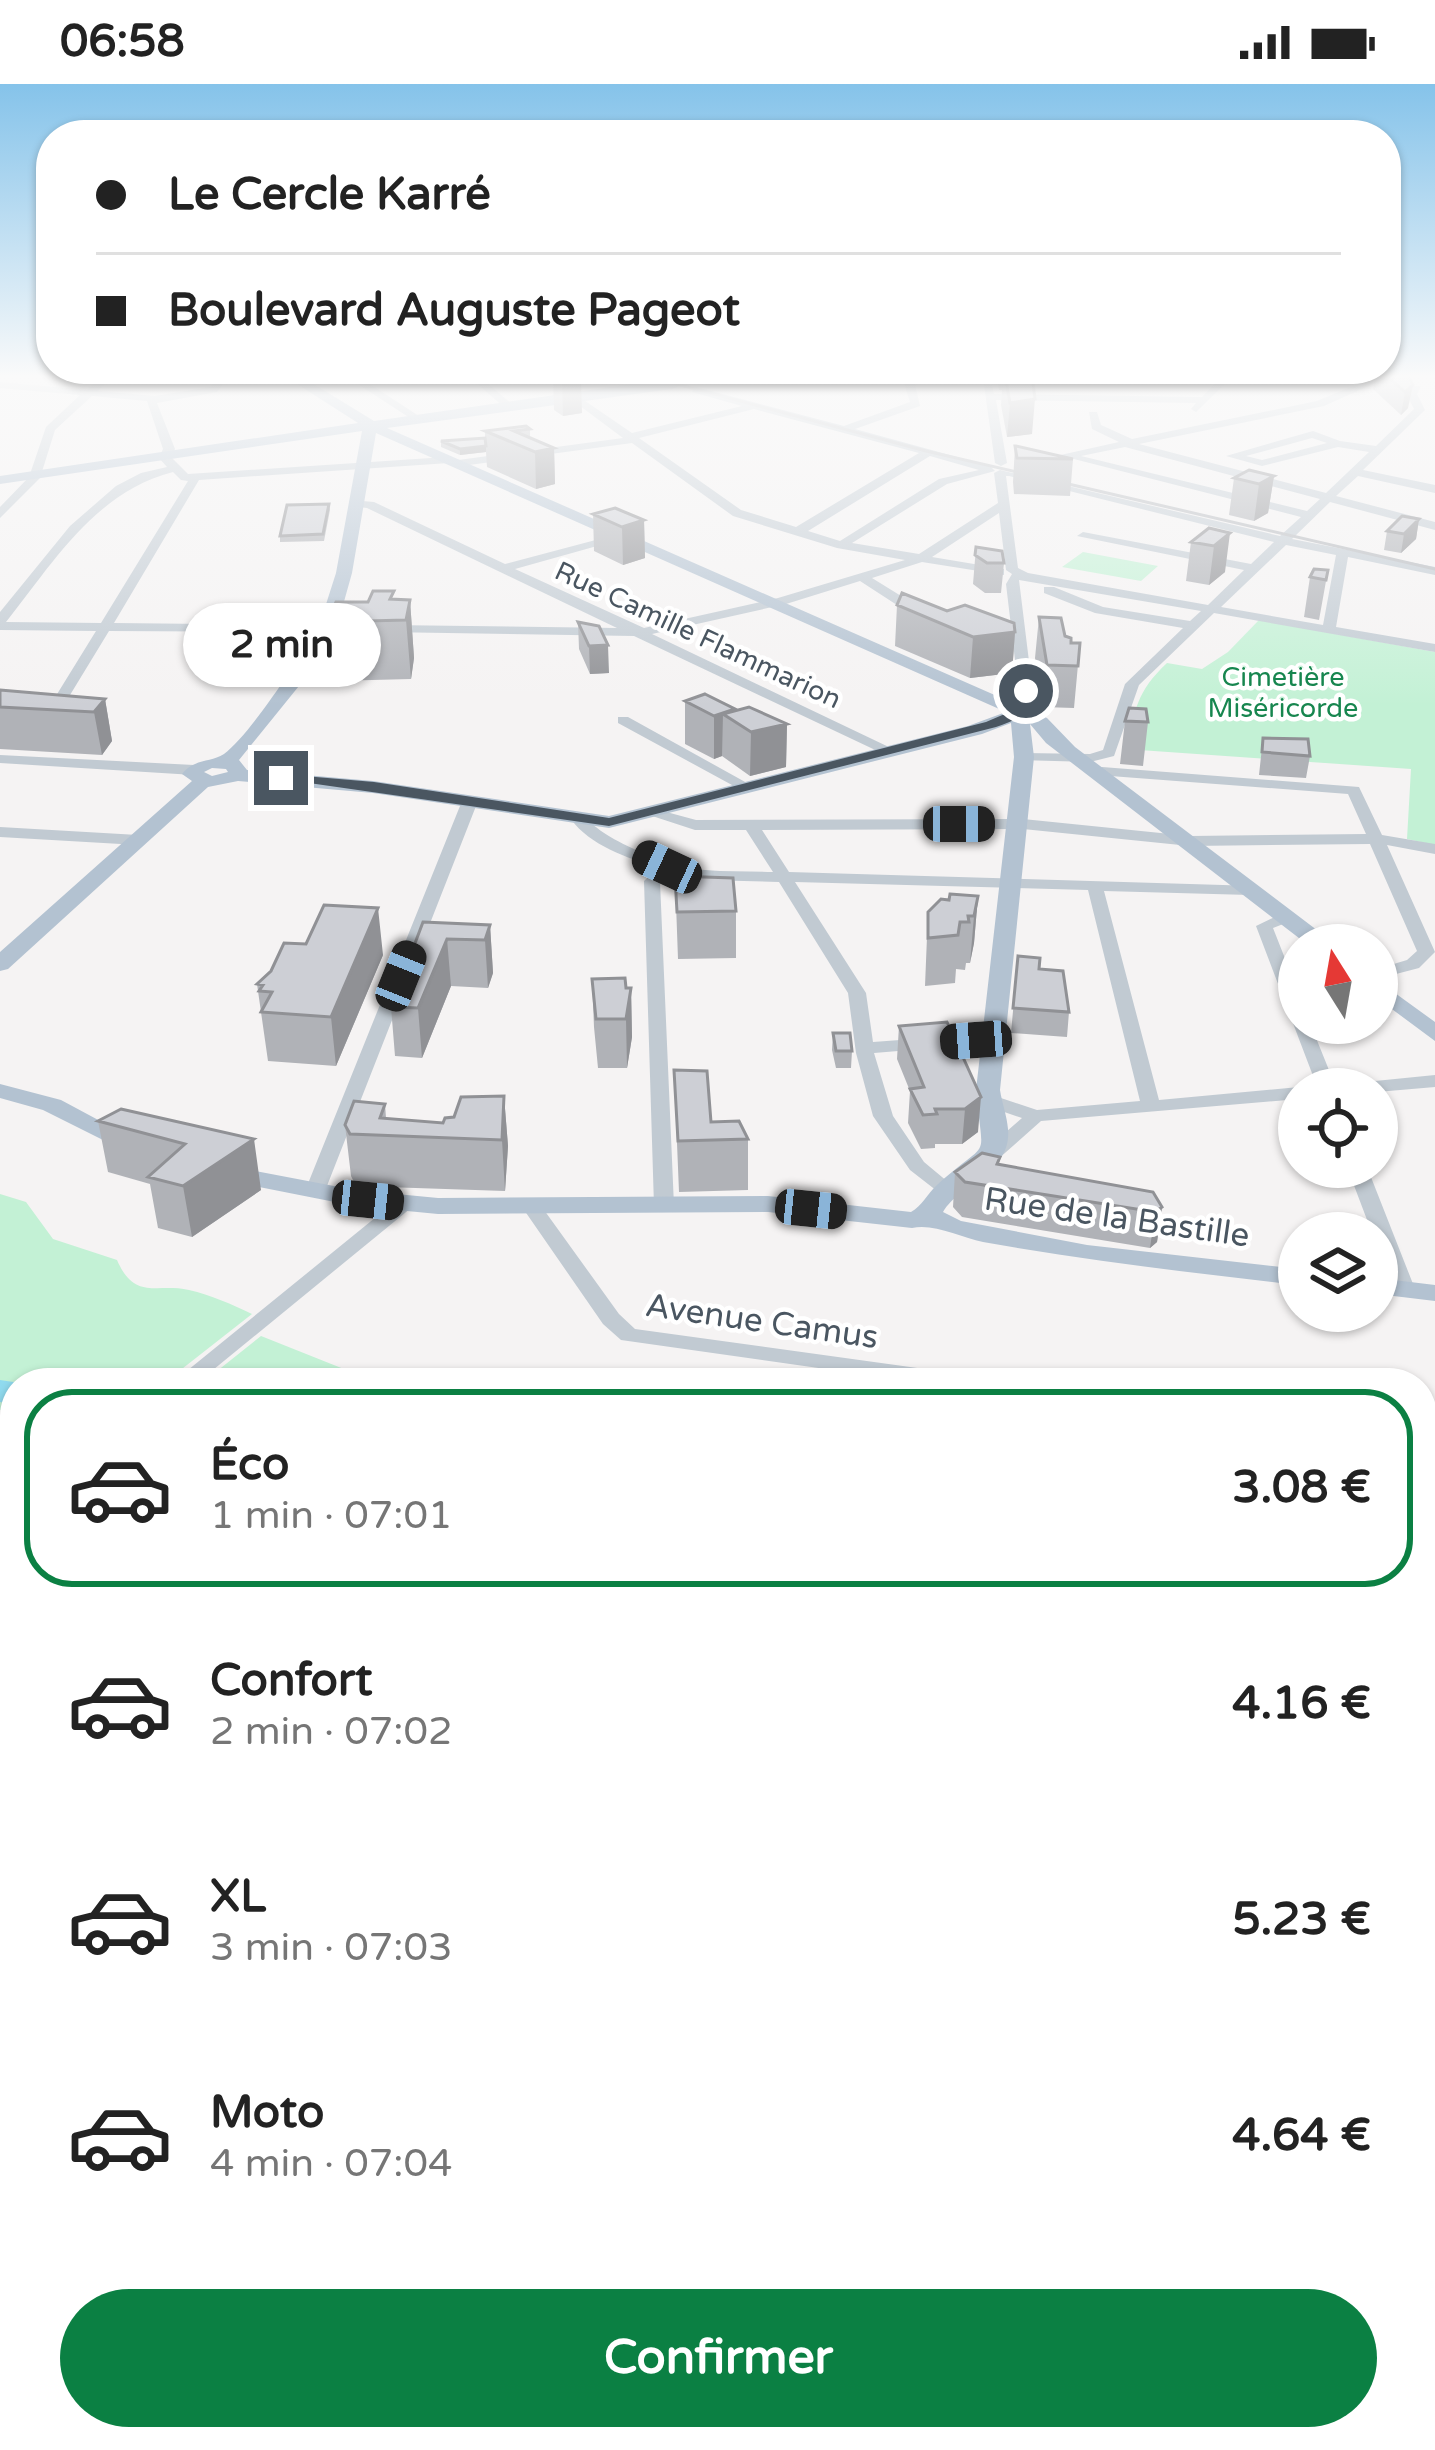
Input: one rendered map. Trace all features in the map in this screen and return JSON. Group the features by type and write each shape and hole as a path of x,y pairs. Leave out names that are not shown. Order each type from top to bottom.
{"main road":[{"path":"232,768 331,628 358,485"},
{"path":"503,485 997,700 1102,772 1295,924"},
{"path":"991,724 997,700"},
{"path":"0,964 138,840 199,776 232,768 614,823 991,724 1025,722"},
{"path":"928,1215 944,1187 966,1177 990,1156 996,1134 988,1100 1025,722"},
{"path":"1398,1004 1435,1034"},
{"path":"0,1091 52,1105 146,1153"},
{"name":"Rue de la Bastille","path":"189,1164 404,1204 768,1204 912,1220 928,1215 953,1228 1087,1252 1278,1275"},
{"path":"1398,1289 1435,1292"}],"street":[{"path":"0,514 26,485"},
{"path":"0,624 95,506 131,485"},
{"path":"0,726 51,715 191,485"},
{"path":"697,485 737,513 841,545 1435,648"},
{"path":"797,532 874,485"},
{"path":"841,545 936,485"},
{"path":"1002,485 1025,722 1074,752 1113,749 1132,684 1342,485"},
{"path":"1074,485 1343,552 1434,564"},
{"path":"1190,485 1308,515"},
{"path":"1282,485 1435,526"},
{"name":"Rue Camille Flammarion","path":"356,502 888,752"},
{"path":"375,629 638,633 773,603 920,559 1003,506"},
{"path":"975,523 1006,522"},
{"path":"503,569 618,536"},
{"path":"1084,536 1252,568"},
{"path":"1285,536 1434,564"},
{"path":"1329,629 1343,552"},
{"path":"878,586 905,569 901,565"},
{"path":"862,577 941,626"},
{"path":"1045,579 1044,588 1100,610 1193,626"},
{"path":"0,624 331,628"},
{"path":"1004,653 1022,656"},
{"path":"623,720 738,791"},
{"path":"0,759 199,776"},
{"path":"1102,772 1348,788 1358,794 1431,952 1398,968"},
{"path":"315,1191 470,801"},
{"path":"658,814 751,825 1017,824 1190,842 1377,839 1435,849"},
{"path":"579,819 583,829 667,867 703,875 1250,890"},
{"path":"614,823 608,835 630,850"},
{"path":"751,825 855,990 883,1116 917,1166 944,1187"},
{"path":"0,832 138,840"},
{"path":"664,1206 652,881 667,867"},
{"path":"1095,887 1151,1106"},
{"path":"1278,963 1264,926 1286,917"},
{"path":"865,1048 995,1038"},
{"path":"1398,1084 1435,1081"},
{"path":"988,1100 1036,1116 1278,1095"},
{"path":"990,1156 1036,1116"},
{"path":"202,1368 404,1204"},
{"name":"Avenue Camus","path":"532,1207 611,1319 629,1335 867,1368"}],"green space":[{"path":"1083,552 1158,566 1141,581 1062,567"},
{"name":"Cimetière Miséricorde","path":"1259,620 1435,652 1435,845 1407,839 1411,769 1125,749 1143,692 1167,663 1202,669 1228,652"},
{"path":"0,1194 26,1202 53,1239 117,1260 139,1286 189,1290 252,1314 183,1368 0,1368"},
{"path":"261,1336 341,1368 221,1368"}],"building":[{"path":"329,504 323,534 280,536 287,505"},
{"path":"615,508 644,520 622,527 593,514"},
{"path":"1402,516 1419,519 1404,534 1387,531"},
{"path":"1209,528 1230,533 1214,546 1191,542"},
{"path":"976,547 1002,551 1004,563 987,563 975,555"},
{"path":"1314,569 1328,570 1326,580 1310,577"},
{"path":"373,591 394,591 390,599 410,600 406,620 327,622 336,602 368,602"},
{"path":"902,593 947,611 965,605 1014,623 1015,632 973,637 897,605"},
{"path":"1039,617 1061,618 1065,636 1071,643 1080,643 1078,666 1047,665"},
{"path":"578,622 599,626 608,645 589,646"},
{"path":"0,690 105,699 94,712 0,707"},
{"path":"705,694 735,709 714,716 685,701"},
{"path":"749,707 787,724 751,732 723,714"},
{"path":"1129,708 1146,709 1148,722 1125,721"},
{"path":"1263,738 1308,739 1310,756 1262,752"},
{"path":"675,876 733,878 736,911 677,912"},
{"path":"950,894 978,896 974,916 960,922 958,935 928,938 928,912 941,899 949,900"},
{"path":"324,905 378,908 331,1017 261,1012 272,992 259,991 263,985 257,984 271,971 284,943 306,944"},
{"path":"423,922 490,925 485,940 447,939 418,1008 391,1007"},
{"path":"1018,956 1040,958 1039,969 1063,971 1069,1012 1013,1008"},
{"path":"625,978 626,988 631,988 626,1019 596,1019 592,979"},
{"path":"947,1022 981,1097 965,1109 935,1109 937,1114 923,1115 910,1089 924,1087 899,1026"},
{"path":"833,1033 850,1033 852,1051 836,1051"},
{"path":"674,1070 707,1071 711,1122 739,1121 748,1139 678,1141"},
{"path":"504,1096 502,1140 350,1134 345,1125 354,1101 385,1104 380,1118 443,1123 454,1117 461,1097"},
{"path":"121,1109 254,1139 183,1186 148,1177 185,1144 98,1121"},
{"path":"982,1153 1000,1157 997,1164 1153,1192 1162,1207 1155,1212 965,1182 955,1172"}],"tram line":[{"path":"1074,485 1435,569"}],"route":[{"path":"281,778 609,822 991,724 1018,713 1027,702 1026,691"}]}
